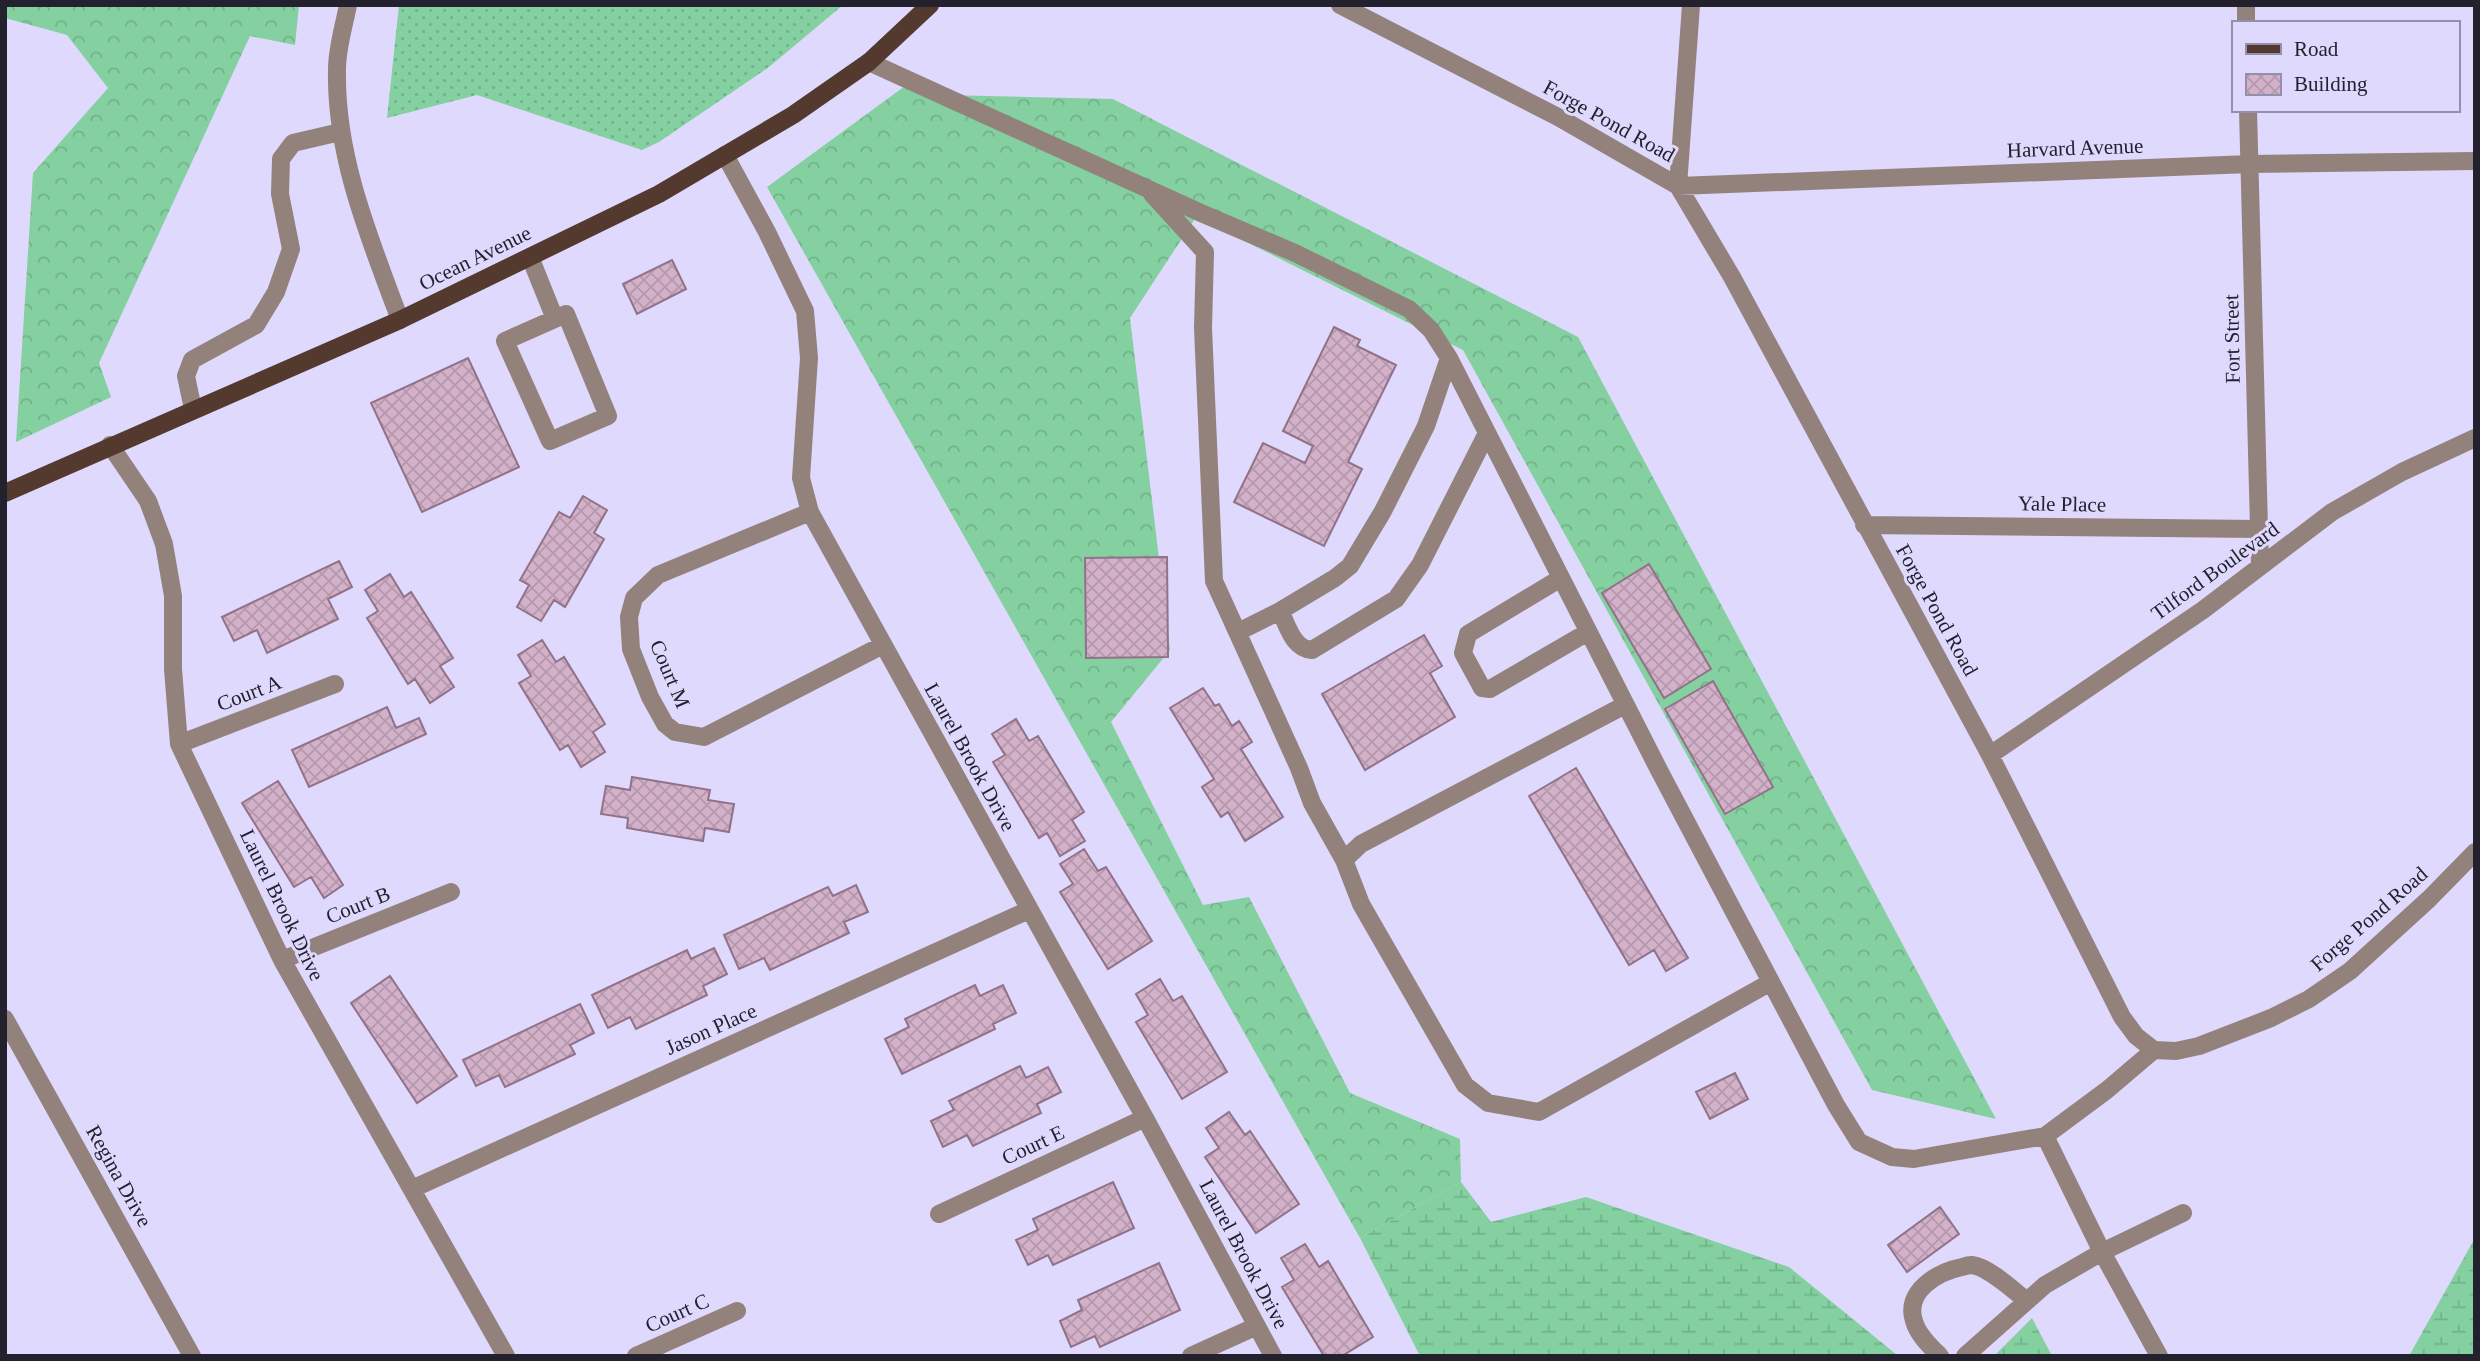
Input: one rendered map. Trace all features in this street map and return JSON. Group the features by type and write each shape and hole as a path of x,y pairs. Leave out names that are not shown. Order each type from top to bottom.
{"main road":[{"name":"Ocean Avenue","path":"5,493 400,320 659,194 793,115 869,62 930,5"}],"street":[{"path":"348,5 337,67 340,132 359,209 400,320"},
{"name":"Forge Pond Road","path":"1340,5 1558,117 1678,186 1732,277 1990,755 2122,1017 2136,1036 2154,1050 2176,1051 2199,1046 2271,1018 2309,999 2350,971 2429,899 2475,852"},
{"path":"1678,186 1691,5"},
{"path":"869,62 1147,189 1295,253 1409,309 1431,330 1449,358 1625,705 1771,982 1836,1105 1859,1142 1892,1157 1914,1159 2045,1136 2107,1090 2154,1050"},
{"name":"Fort Street","path":"2248,112 2260,566"},
{"path":"193,409 186,376 192,360 256,325 276,292 291,249 280,194 281,159 293,143 340,132"},
{"name":"Laurel Brook Drive","path":"725,155 767,232 805,311 809,358 801,478 810,512 1145,1118 1273,1356"},
{"name":"Harvard Avenue","path":"1678,186 2250,164 2475,161"},
{"path":"1147,189 1205,253 1203,328 1214,581 1299,768 1312,803 1344,860 1361,904 1465,1085 1488,1103 1539,1112 1771,982"},
{"path":"530,257 555,319"},
{"path":"566,314 608,416 550,441 505,341 555,319 566,314"},
{"path":"1238,632 1280,611 1350,566 1383,510 1426,426 1449,358"},
{"path":"1280,611 1298,646 1304,650 1312,650 1396,600 1420,565 1487,433"},
{"name":"Tilford Boulevard","path":"1990,755 2203,610 2332,512 2402,472 2475,438"},
{"name":"Laurel Brook Drive","path":"110,445 148,501 164,544 173,596 173,669 179,744 282,960 506,1356"},
{"name":"Court M","path":"810,512 658,575 634,598 629,617 631,649 650,697 665,724 675,732 704,737 883,645"},
{"name":"Yale Place","path":"1864,525 2259,528"},
{"path":"1561,578 1468,634 1463,653 1482,688 1490,689 1588,632"},
{"name":"Court A","path":"179,744 335,684"},
{"path":"1344,860 1361,844 1625,705"},
{"name":"Court B","path":"282,960 451,892"},
{"name":"Jason Place","path":"412,1189 1029,910"},
{"name":"Regina Drive","path":"5,1019 192,1356"},
{"name":"Court E","path":"939,1214 1145,1118"},
{"path":"2045,1136 2102,1252 2159,1356"},
{"path":"1965,1356 2045,1285 2102,1252 2183,1213"},
{"path":"1940,1356 1924,1340 1913,1321 1917,1294 1930,1279 1952,1269 1972,1265 1993,1275 2027,1301"},
{"name":"Court C","path":"636,1356 737,1311"},
{"path":"1192,1356 1257,1326"}],"green space":[{"path":"5,5 299,5 295,45 250,36 99,363 111,397 16,442 33,173 108,88 67,35 5,18"},
{"path":"399,5 843,5 769,67 659,142 642,150 477,95 387,118"},
{"path":"916,78 945,95 1113,99 1578,337 1996,1119 1872,1090 1463,350 1196,217 1130,318 1170,650 1111,722 1203,905 1249,897 1350,1093 1460,1139 1461,1182 1360,1238 767,187"},
{"path":"1461,1182 1491,1222 1586,1197 1789,1267 1897,1355 1420,1356 1360,1238"},
{"path":"2475,1238 2475,1356 2409,1356"},
{"path":"2032,1318 2052,1356 1994,1356"}],"building":[{"path":"672,260 686,289 637,314 623,284"},
{"path":"1334,327 1360,340 1357,346 1396,365 1348,462 1362,469 1324,546 1234,502 1263,443 1305,463 1313,446 1283,431"},
{"path":"468,358 519,467 422,512 371,403"},
{"path":"583,496 607,510 594,533 604,539 565,607 554,600 541,621 517,607 529,585 520,580 559,512 570,518"},
{"path":"1167,557 1168,657 1086,658 1085,558"},
{"path":"339,561 352,587 328,599 338,619 267,653 257,630 234,641 222,617"},
{"path":"1649,564 1711,669 1664,698 1602,593"},
{"path":"390,574 404,597 411,592 453,658 440,666 454,687 430,703 415,679 408,684 367,618 378,611 365,590"},
{"path":"1424,635 1442,666 1430,673 1455,717 1365,770 1322,694"},
{"path":"542,640 556,662 564,657 605,724 593,732 605,752 581,767 568,745 560,750 519,683 531,676 518,655"},
{"path":"1713,681 1773,787 1725,814 1665,709"},
{"path":"1203,688 1215,706 1219,704 1232,726 1239,721 1252,742 1241,749 1283,817 1245,841 1228,812 1221,817 1202,787 1214,779 1170,708"},
{"path":"387,707 396,728 419,718 426,734 309,787 292,750"},
{"path":"1016,719 1029,741 1038,736 1084,812 1072,820 1085,841 1060,856 1047,833 1039,838 993,762 1005,755 992,734"},
{"path":"1576,768 1688,958 1666,971 1654,950 1629,965 1529,796"},
{"path":"632,777 710,790 708,800 734,804 729,832 705,828 703,841 627,828 628,818 601,814 606,786 630,790"},
{"path":"278,781 343,885 324,898 311,877 294,887 242,803"},
{"path":"1084,849 1098,871 1106,867 1152,941 1108,969 1060,892 1073,884 1060,864"},
{"path":"856,885 868,912 844,922 849,933 770,970 764,958 739,969 724,935 828,887 833,896"},
{"path":"714,948 727,974 703,986 707,995 636,1029 630,1017 608,1028 592,995 687,950 691,959"},
{"path":"390,976 457,1076 417,1103 351,1003"},
{"path":"1160,979 1173,1001 1182,996 1227,1072 1182,1099 1136,1022 1148,1015 1136,994"},
{"path":"975,985 980,996 1003,985 1016,1013 993,1024 995,1029 902,1074 885,1039 909,1027 905,1019"},
{"path":"580,1004 594,1033 570,1045 575,1054 505,1087 499,1075 476,1086 463,1060"},
{"path":"1020,1066 1026,1078 1048,1067 1061,1092 1037,1104 1041,1113 973,1146 967,1135 943,1147 931,1121 954,1110 949,1101"},
{"path":"1735,1073 1748,1099 1710,1119 1696,1092"},
{"path":"1229,1112 1245,1135 1250,1131 1299,1204 1256,1233 1205,1157 1219,1148 1206,1128"},
{"path":"1113,1182 1134,1228 1053,1265 1048,1255 1028,1265 1016,1240 1038,1230 1033,1219"},
{"path":"1940,1207 1959,1234 1907,1272 1888,1245"},
{"path":"1305,1244 1319,1267 1328,1261 1373,1337 1342,1356 1324,1356 1282,1287 1294,1280 1281,1258"},
{"path":"1159,1263 1180,1310 1100,1347 1095,1336 1071,1347 1060,1321 1082,1310 1078,1300"}]}
